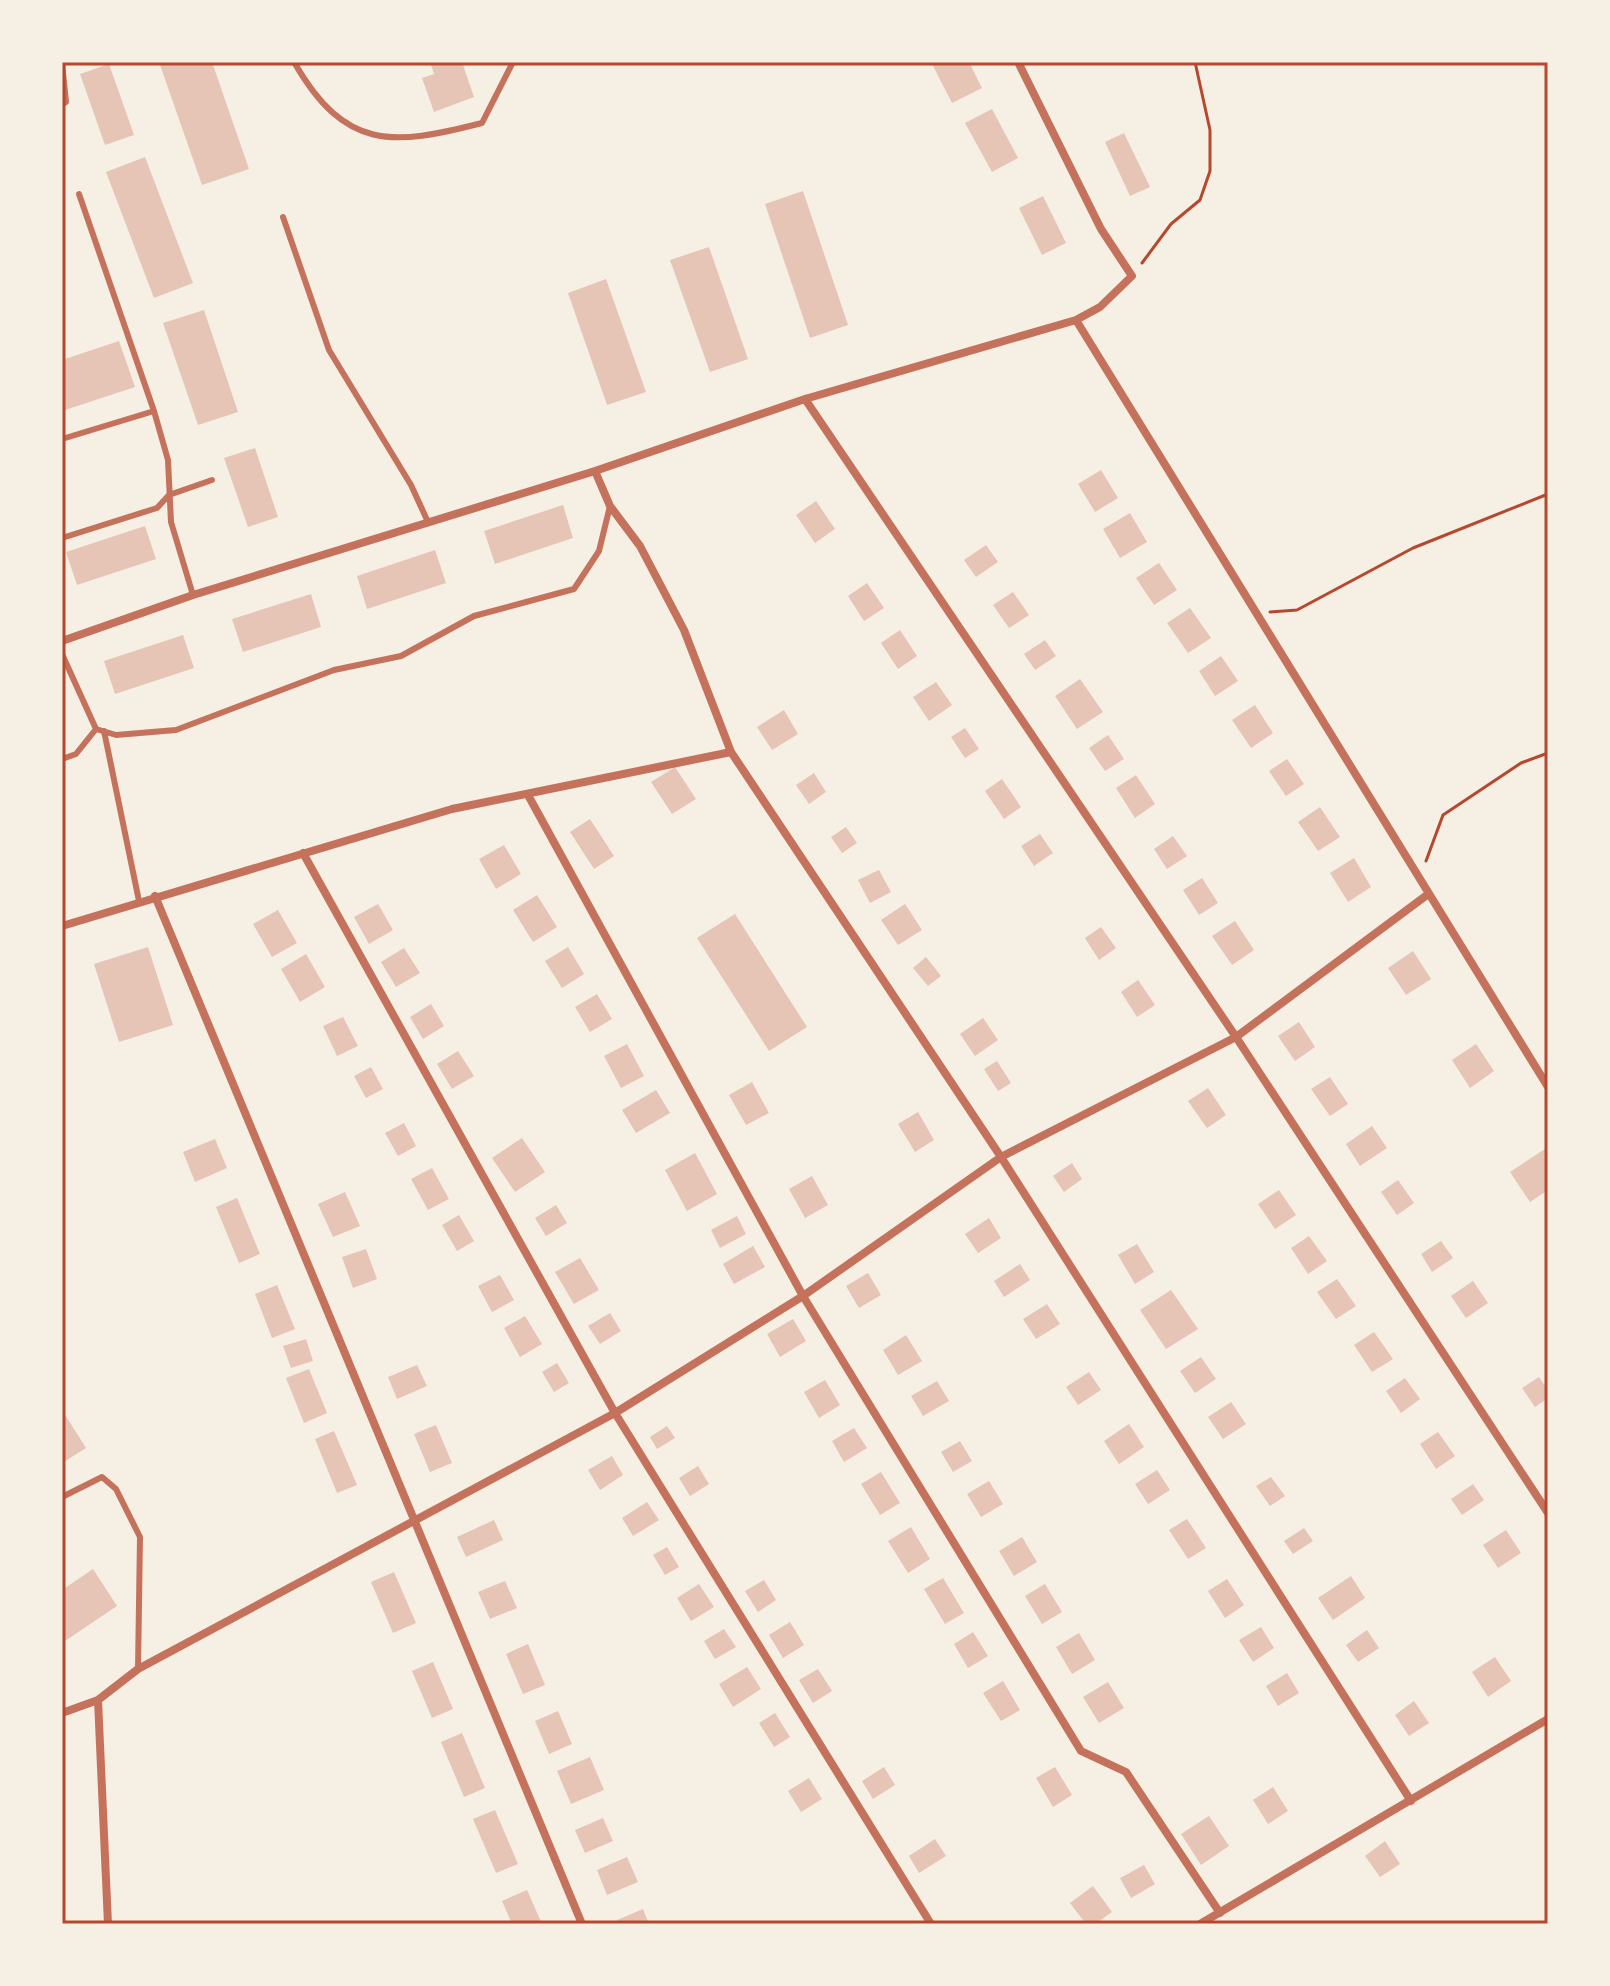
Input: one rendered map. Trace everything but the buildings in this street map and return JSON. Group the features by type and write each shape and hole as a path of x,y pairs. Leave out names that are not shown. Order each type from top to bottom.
{"street":[{"path":"62,641 193,595 595,471 805,399 1076,320 1100,307 1132,276 1101,229 1018,62"},
{"path":"1076,320 1258,613 1414,874 1548,1087"},
{"path":"805,399 1236,1037 1548,1513"},
{"path":"595,471 610,506 640,546 684,630 731,752 1001,1157 1411,1801"},
{"path":"62,926 452,809 731,752"},
{"path":"528,795 803,1296 1081,1751 1126,1772 1220,1913"},
{"path":"303,853 615,1413 931,1924"},
{"path":"62,1713 98,1700 138,1669 615,1413 803,1296 1001,1157 1236,1037 1427,895"},
{"path":"155,896 582,1924"},
{"path":"98,1700 108,1924"},
{"path":"1200,1924 1548,1719"}],"lane":[{"path":"62,104 66,102 62,63 65,62"},
{"path":"294,62 320,102 355,130 386,138 433,135 482,123 513,62"},
{"path":"79,194 168,460 171,522 193,595"},
{"path":"283,217 329,350 411,485 428,522"},
{"path":"62,439 154,411"},
{"path":"62,538 157,508 169,495 212,480"},
{"path":"100,730 116,735 176,730 334,670 401,656 474,616 574,589 599,551 610,506"},
{"path":"62,654 100,730 139,901"},
{"path":"62,759 76,754 100,730"},
{"path":"62,1497 102,1477 116,1489 140,1537 138,1669"}],"path":[{"path":"1132,276 1171,224 1200,200 1210,171 1210,130 1195,62"},
{"path":"1258,613 1297,610 1413,548 1548,494"},
{"path":"1414,874 1429,857 1443,815 1521,763 1548,753"}]}
